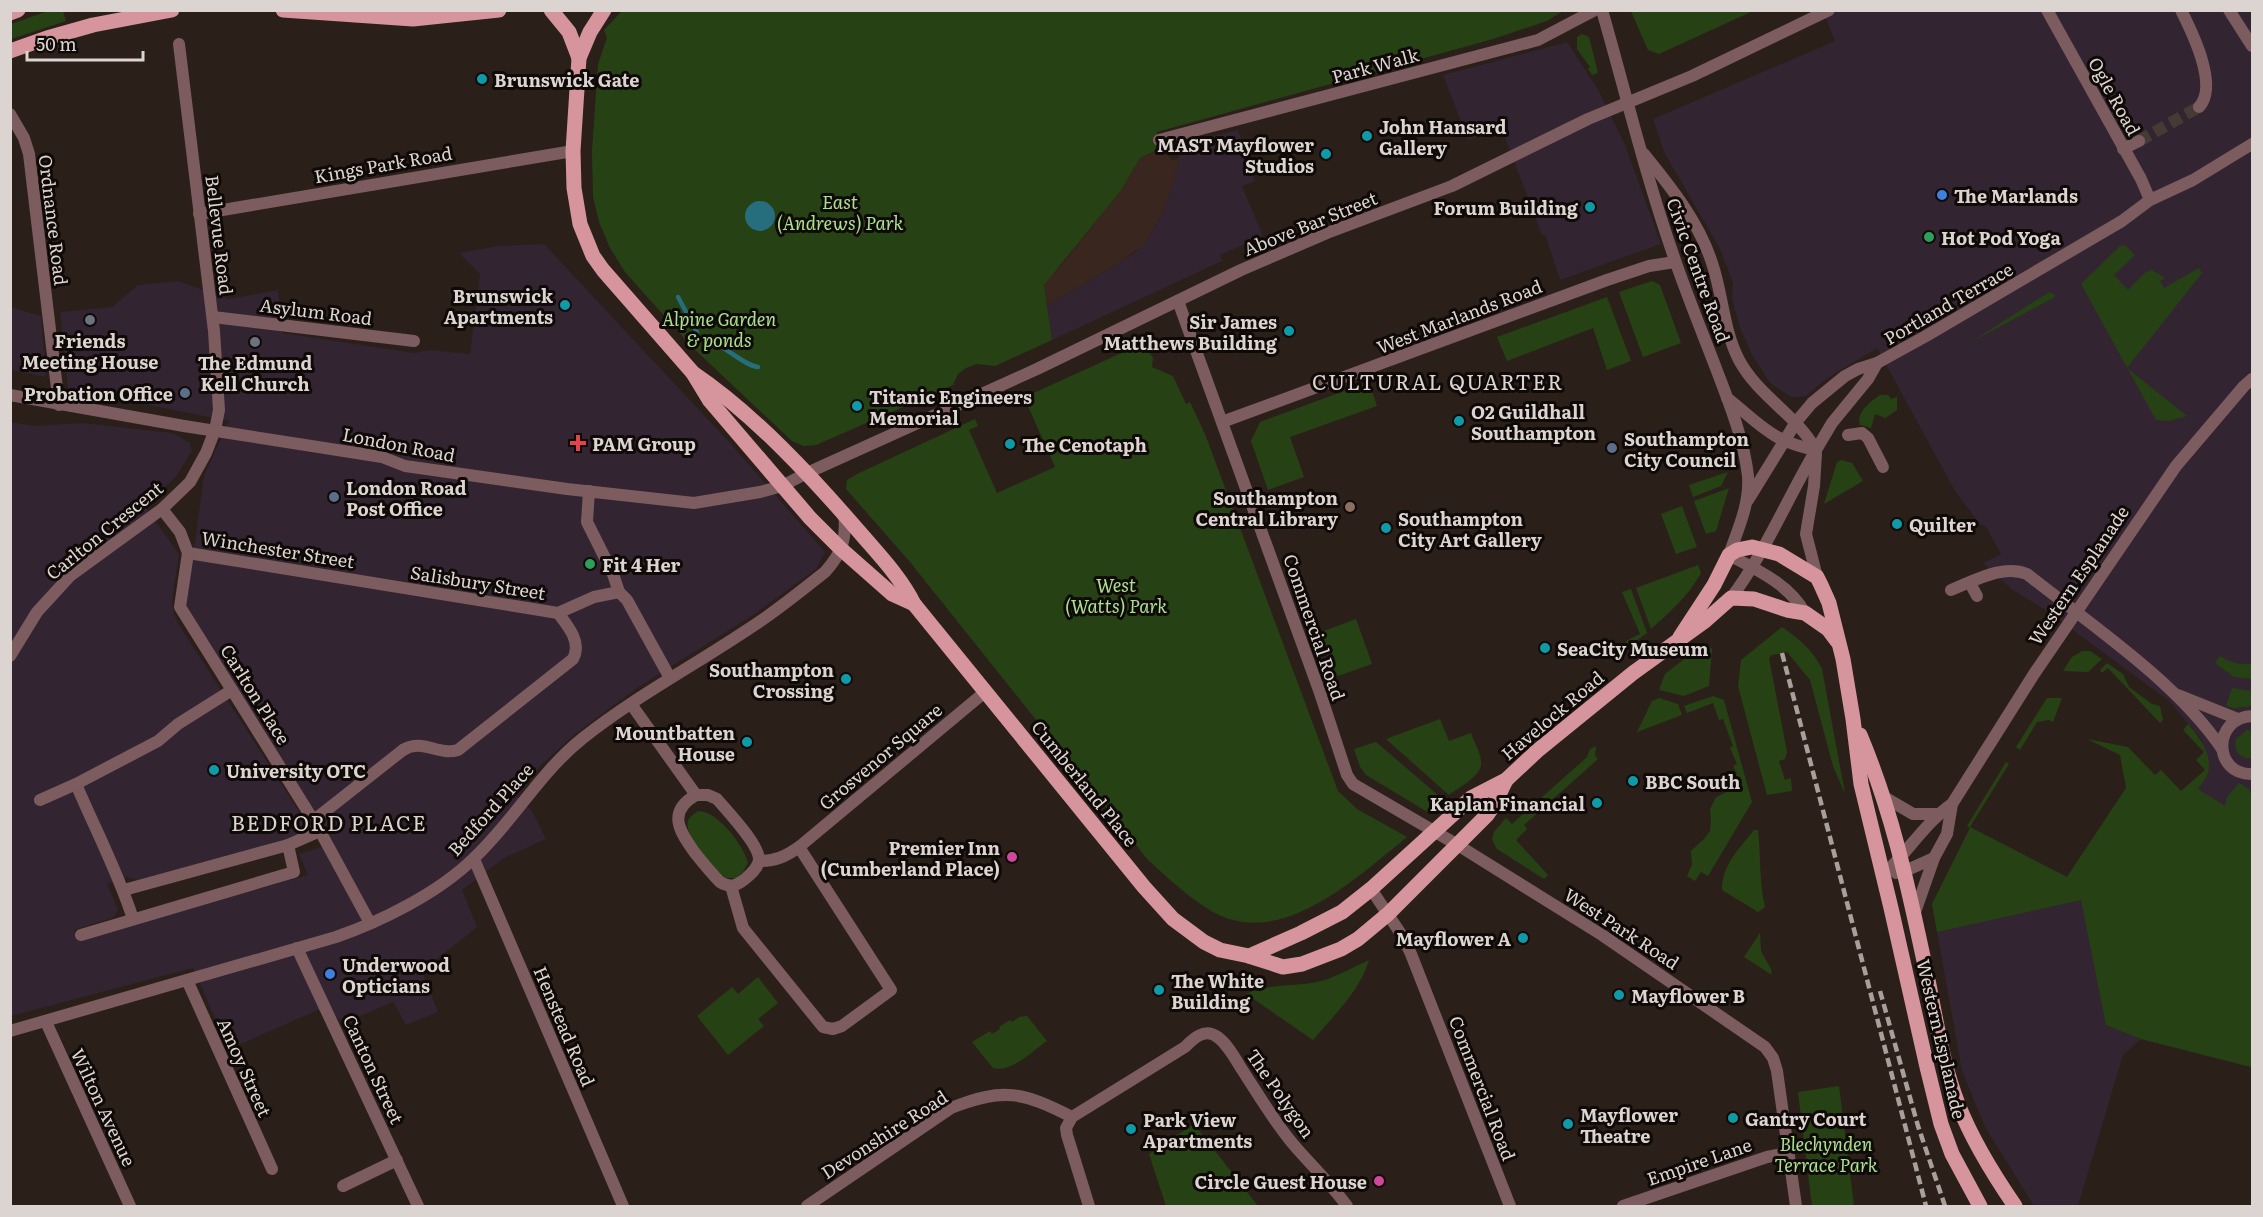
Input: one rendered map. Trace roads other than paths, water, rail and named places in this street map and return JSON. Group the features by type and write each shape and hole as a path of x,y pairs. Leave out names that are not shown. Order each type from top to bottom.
{"main road":[{"path":"10,13 18,10"},
{"path":"10,51 81,28 172,10"},
{"path":"283,10 413,19 499,10"},
{"path":"551,10 569,32 579,58"},
{"path":"604,10 590,32 579,58 573,151 576,210 593,256 693,374"},
{"name":"Cumberland Place","path":"693,374 721,392 807,473 844,514 905,585 914,604 1144,887 1173,919 1204,942 1220,951 1249,956 1283,967 1302,964 1341,949 1358,939 1388,914 1456,844"},
{"name":"Cumberland Place","path":"693,374 710,401 782,486 841,549 892,594 914,604"},
{"path":"1729,555 1743,548 1763,548"},
{"name":"Western Esplanade","path":"1763,548 1793,561 1816,577 1829,603 1853,719 1861,784 1941,1124 1952,1154 1980,1206"},
{"name":"Havelock Road","path":"1680,637 1714,585 1729,555"},
{"path":"1731,598 1755,599 1787,610 1805,613 1828,629 1839,644"},
{"name":"Havelock Road","path":"1434,831 1471,798 1506,780 1562,730 1680,637 1705,621 1731,598"},
{"name":"Western Esplanade","path":"1853,719 1877,775 1904,864 1946,1062 1957,1102 1972,1136 2015,1206"},
{"name":"Havelock Road","path":"1456,844 1494,805 1506,780"},
{"path":"1249,956 1331,918 1371,889 1434,831"}],"street":[{"name":"Park Walk","path":"1159,140 1538,40 1595,10"},
{"name":"Civic Centre Road","path":"1602,10 1644,154 1649,184 1727,398 1745,459 1748,500"},
{"name":"Above Bar Street","path":"782,486 985,393 1241,270 1327,233 1452,186 1587,119 1692,76 1829,10"},
{"name":"Ogle Road","path":"2047,10 2141,179 2150,200"},
{"path":"2181,10 2200,52 2205,72 2205,94 2199,107"},
{"path":"2229,10 2253,46"},
{"name":"Bellevue Road","path":"179,44 213,317 219,410 214,430"},
{"name":"Ordnance Road","path":"10,114 29,154 59,405"},
{"path":"2123,149 2139,141"},
{"name":"Portland Terrace","path":"1729,555 1748,500 1783,441 1812,403 1845,376 1877,363 2093,239 2150,200 2193,180 2253,144"},
{"name":"Kings Park Road","path":"199,214 573,151"},
{"name":"Civic Centre Road","path":"1644,154 1681,203 1707,249 1729,335 1743,367 1759,388 1796,422 1816,450"},
{"name":"West Marlands Road","path":"1222,422 1649,266 1676,261"},
{"name":"Commercial Road","path":"1178,301 1320,693 1347,775 1360,790 1456,844"},
{"name":"Asylum Road","path":"213,317 414,341"},
{"name":"Portland Terrace","path":"1751,567 1793,488 1832,423 1868,379 1877,363"},
{"name":"Western Esplanade","path":"1914,915 1934,858 1947,834 1952,804 2075,613 2176,466 2244,386 2253,379"},
{"name":"London Road","path":"10,395 59,405 382,457 405,466 661,501 705,503 782,486"},
{"path":"1727,398 1773,436 1816,450"},
{"name":"Carlton Crescent","path":"10,656 37,612 70,576 162,510 190,482 206,453 214,430"},
{"path":"1848,435 1862,433 1868,438 1883,467"},
{"name":"Portland Terrace","path":"1816,450 1814,486 1806,534 1816,577"},
{"path":"589,491 587,522 613,574 619,592 627,600 670,678"},
{"path":"162,510 180,532 188,553"},
{"name":"Bedford Place","path":"10,1031 336,937 370,923 432,890 474,859 548,771 567,752 631,704 763,619 825,572 841,549 846,531 844,514"},
{"name":"Winchester Street","path":"188,553 363,581"},
{"name":"Carlton Place","path":"188,553 180,607 317,826 370,923"},
{"path":"1729,555 1792,593 1805,613"},
{"name":"Havelock Road","path":"1731,598 1751,567"},
{"path":"1951,590 1987,576 2018,571 2027,574 2174,693 2211,733 2228,763 2234,769 2251,775"},
{"name":"Salisbury Street","path":"363,581 558,613 594,597 619,592"},
{"path":"1970,583 1977,596"},
{"path":"124,890 288,845 317,826 410,746 419,744 449,753 458,750 573,659 577,647 575,640 558,613"},
{"path":"40,800 158,741 178,724 232,690"},
{"name":"Grosvenor Square","path":"759,861 773,861 787,856 985,692"},
{"path":"2174,693 2238,719 2253,716"},
{"path":"631,704 696,795"},
{"path":"2222,749 2225,732 2238,719"},
{"path":"76,784 98,837 124,890 133,919"},
{"path":"696,795 708,795 717,799 756,847 759,861 750,875 738,884 726,886 711,873 682,836 678,821 681,807 696,795"},
{"path":"1884,797 1912,814 1937,814"},
{"name":"Western Esplanade","path":"1904,864 1937,814 1952,804"},
{"name":"West Park Road","path":"1456,844 1602,935 1765,1047 1776,1065 1787,1154"},
{"path":"81,935 294,872 288,845"},
{"path":"731,886 743,928 823,1027 832,1029 842,1026 891,990 799,847"},
{"name":"Western Esplanade","path":"1883,875 1904,864 1934,858"},
{"name":"Henstead Road","path":"474,859 623,1206"},
{"name":"Commercial Road","path":"1371,889 1403,937 1411,954 1510,1206"},
{"name":"Canton Street","path":"297,948 418,1206"},
{"name":"Amoy Street","path":"187,980 272,1169"},
{"name":"Wilton Avenue","path":"46,1022 130,1206"},
{"name":"The Polygon","path":"1072,1117 1185,1047 1196,1036 1206,1033 1216,1036 1233,1055 1269,1113 1293,1145 1347,1206"},
{"name":"Devonshire Road","path":"807,1206 951,1108 976,1098 1002,1094 1026,1096 1072,1117"},
{"path":"1072,1117 1066,1128 1066,1136 1089,1206"},
{"path":"1787,1154 1796,1206"},
{"name":"Empire Lane","path":"1623,1206 1767,1157 1787,1154"},
{"path":"343,1186 397,1160"}],"water":[{"path":"760,201 770,206 775,216 770,226 760,231 750,226 745,216 750,206"}],"waterway":[{"path":"678,297 697,332"},
{"path":"714,342 742,360 758,367"}],"tunnel":[{"path":"2139,141 2199,107"}],"railway":[{"path":"1782,653 1926,1206"},
{"path":"1880,991 1918,1126 1945,1206"}],"place":[{"name":"Brunswick Gate","path":"482,79"},
{"name":"John Hansard Gallery","path":"1367,136"},
{"name":"MAST Mayflower Studios","path":"1326,154"},
{"name":"The Marlands","path":"1942,195"},
{"name":"Forum Building","path":"1590,207"},
{"name":"Hot Pod Yoga","path":"1929,237"},
{"name":"Brunswick Apartments","path":"565,305"},
{"name":"Friends Meeting House","path":"90,320"},
{"name":"Sir James Matthews Building","path":"1289,331"},
{"name":"The Edmund Kell Church","path":"255,342"},
{"name":"Probation Office","path":"185,393"},
{"name":"Titanic Engineers Memorial","path":"857,406"},
{"name":"O2 Guildhall Southampton","path":"1459,421"},
{"name":"PAM Group","path":"578,443"},
{"name":"The Cenotaph","path":"1010,444"},
{"name":"Southampton City Council","path":"1612,448"},
{"name":"London Road Post Office","path":"334,497"},
{"name":"Southampton Central Library","path":"1350,507"},
{"name":"Quilter","path":"1897,524"},
{"name":"Southampton City Art Gallery","path":"1386,528"},
{"name":"Fit 4 Her","path":"590,564"},
{"name":"SeaCity Museum","path":"1545,648"},
{"name":"Southampton Crossing","path":"846,679"},
{"name":"Mountbatten House","path":"747,742"},
{"name":"University OTC","path":"214,770"},
{"name":"BBC South","path":"1633,781"},
{"name":"Kaplan Financial","path":"1597,803"},
{"name":"Premier Inn (Cumberland Place)","path":"1012,857"},
{"name":"Mayflower A","path":"1523,938"},
{"name":"Underwood Opticians","path":"330,974"},
{"name":"The White Building","path":"1159,990"},
{"name":"Mayflower B","path":"1619,995"},
{"name":"Gantry Court","path":"1733,1118"},
{"name":"Mayflower Theatre","path":"1568,1124"},
{"name":"Park View Apartments","path":"1131,1129"},
{"name":"Circle Guest House","path":"1379,1181"}],"district":[{"name":"CULTURAL QUARTER","path":"1438,380"},
{"name":"BEDFORD PLACE","path":"329,821"}],"park label":[{"name":"East (Andrews) Park","path":"840,211"},
{"name":"Alpine Garden & ponds","path":"719,328"},
{"name":"West (Watts) Park","path":"1116,594"},
{"name":"Blechynden Terrace Park","path":"1826,1153"}]}
